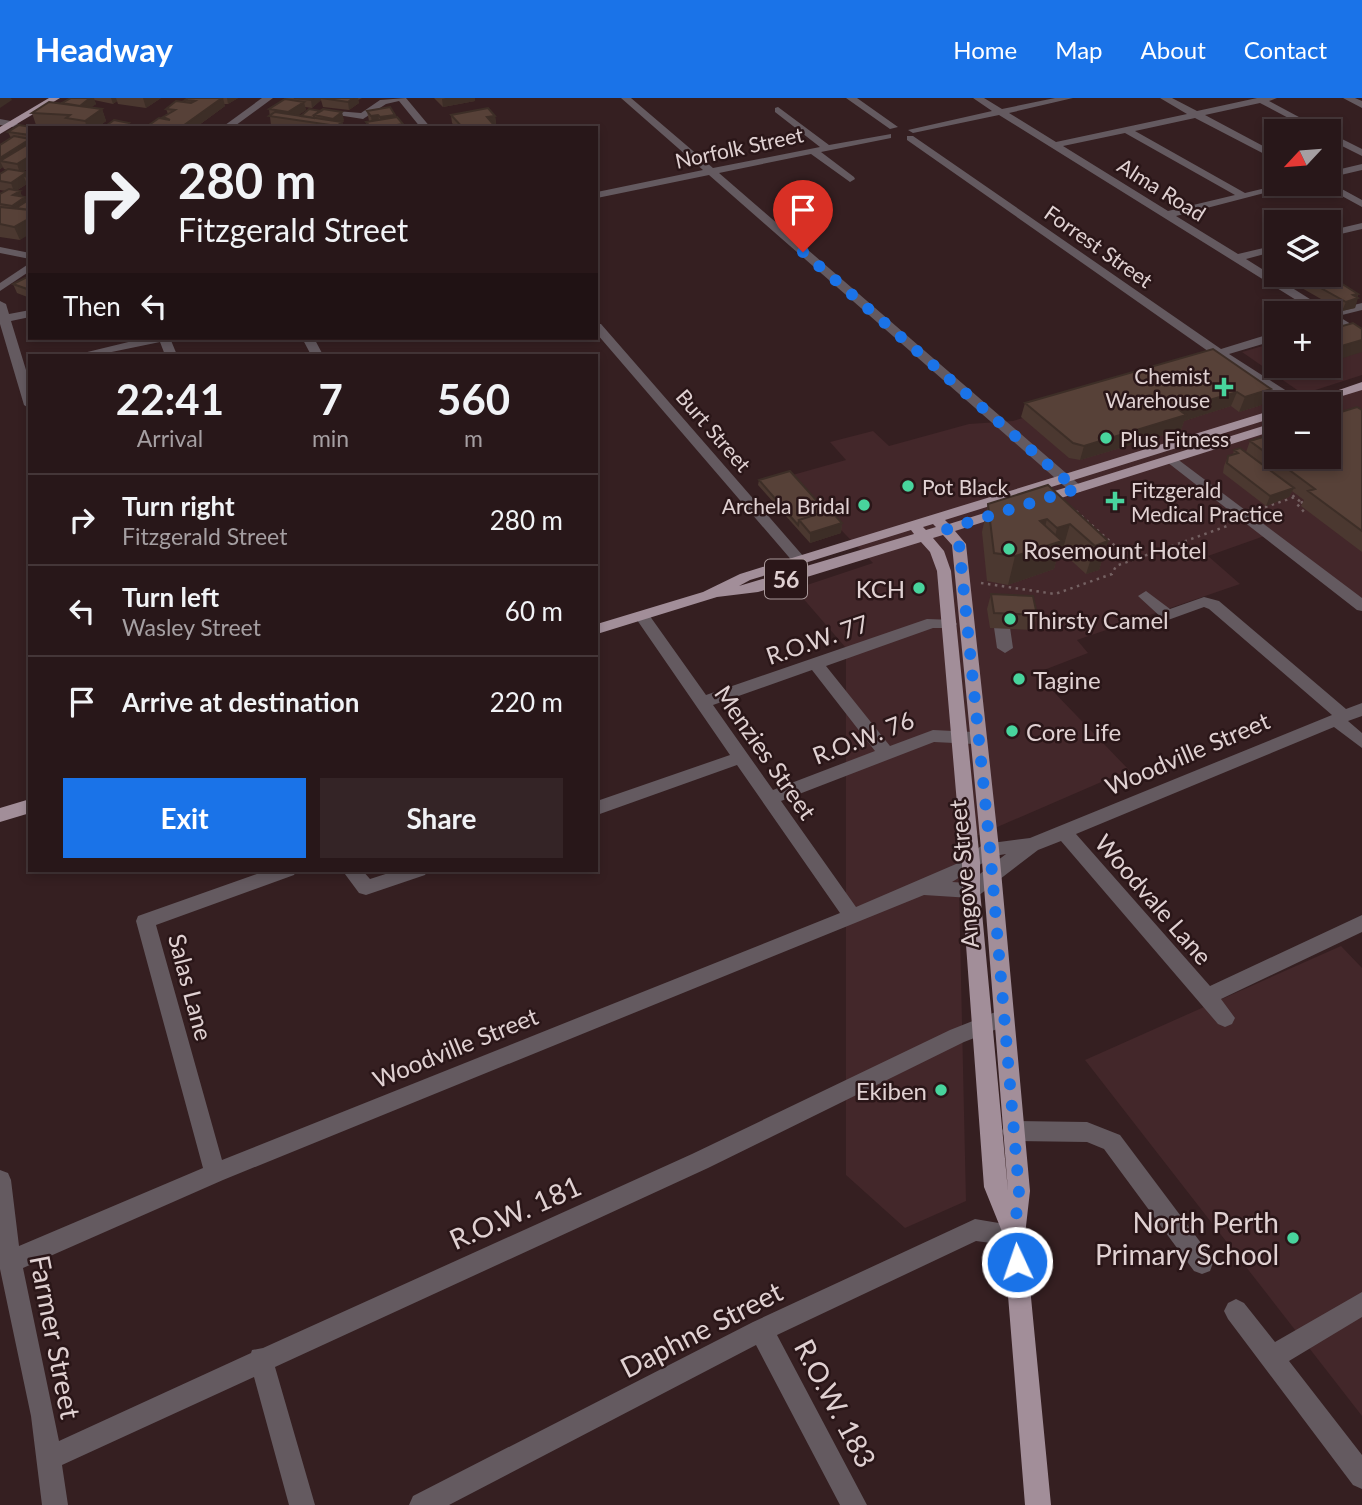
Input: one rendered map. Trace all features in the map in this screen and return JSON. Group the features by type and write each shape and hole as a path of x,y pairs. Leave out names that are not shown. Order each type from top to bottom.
{"main road":[{"path":"0,131 55,98"},
{"path":"1341,392 1362,386"},
{"path":"1341,406 1362,399"},
{"name":"56","path":"708,595 753,589 919,530 936,517 1264,417"},
{"name":"56","path":"598,629 708,595 745,577 799,560 919,530 947,529 1264,430"},
{"name":"Angove Street","path":"936,517 959,544 969,738 971,891 981,1026 995,1187 1014,1235"},
{"name":"Angove Street","path":"919,530 939,556 944,571 948,624 990,849 1019,1191 1014,1235 1038,1505"},
{"path":"0,815 28,807"}],"street":[{"path":"229,126 268,98"},
{"path":"336,114 363,116 383,102 401,98 424,126"},
{"path":"626,98 1076,489"},
{"path":"851,98 891,132 912,134 1068,98"},
{"name":"Alma Road","path":"978,98 1305,301"},
{"path":"1165,98 1264,151"},
{"path":"1056,145 1272,98"},
{"path":"1348,98 1362,105"},
{"path":"1260,100 1297,119"},
{"path":"778,110 827,148"},
{"path":"0,122 13,124"},
{"path":"1127,130 1243,196"},
{"name":"Norfolk Street","path":"602,193 712,173 891,132"},
{"name":"Forrest Street","path":"912,134 1218,352 1280,392"},
{"path":"1341,142 1362,153"},
{"path":"813,151 850,179"},
{"path":"1341,172 1362,167"},
{"path":"1167,215 1264,191"},
{"path":"1341,193 1362,204"},
{"path":"1341,231 1362,226"},
{"path":"0,250 28,256"},
{"path":"1237,258 1264,251"},
{"path":"0,288 28,267"},
{"path":"0,304 3,319 25,368 28,390"},
{"path":"1341,311 1362,306"},
{"path":"3,319 28,313"},
{"name":"Alma Road","path":"1341,322 1357,331"},
{"name":"Burt Street","path":"598,328 799,560"},
{"path":"1198,356 1264,339"},
{"path":"86,354 152,340"},
{"name":"Forrest Street","path":"1267,385 1274,392"},
{"path":"992,417 1009,412"},
{"path":"1172,459 1362,606"},
{"path":"1146,596 1168,615 1204,602 1214,606 1340,718 1362,742"},
{"path":"998,599 1005,648"},
{"name":"Menzies Street","path":"642,616 850,915"},
{"name":"R.O.W. 77","path":"701,702 932,623 948,624"},
{"path":"817,664 887,754"},
{"name":"Woodville Street","path":"10,1262 215,1173 850,915 923,888 962,869 990,849 1032,845 1362,709"},
{"name":"R.O.W. 76","path":"768,799 933,736 969,738"},
{"path":"598,808 739,758"},
{"name":"Woodvale Lane","path":"1064,832 1225,1018"},
{"name":"Woodville Street","path":"923,888 971,891 1032,845"},
{"name":"Salas Lane","path":"215,1173 145,921 282,872"},
{"path":"353,872 366,888 413,872"},
{"name":"Woodvale Lane","path":"1207,997 1362,923"},
{"name":"R.O.W. 181","path":"49,1458 700,1161 981,1026 1003,1018"},
{"path":"1013,1130 1087,1132 1112,1142 1202,1263"},
{"name":"Farmer Street","path":"0,1180 10,1262 43,1416 55,1505"},
{"name":"Daphne Street","path":"422,1505 761,1330 975,1230 1014,1235"},
{"path":"1273,1357 1362,1304"},
{"path":"1236,1311 1362,1476"},
{"name":"R.O.W. 183","path":"761,1330 854,1505"},
{"path":"261,1359 302,1505"}],"path":[{"path":"1284,489 1303,501 1297,504 1305,513"},
{"path":"1265,507 1295,497"},
{"path":"1075,510 1132,561"},
{"path":"979,582 1055,594 1112,574 1116,566 1232,524"}],"shaded area":[{"path":"1341,343 1362,345 1362,375 1309,392 1300,392 1280,378 1341,378"},
{"path":"1264,346 1264,367 1242,352"},
{"path":"1222,359 1270,392 1264,392 1264,469 1341,469 1340,392 1362,385 1362,606 1270,534 1208,556 1240,584 1077,640 1088,653 1044,670 1057,683 1049,687 1129,770 958,844 966,1201 905,1228 846,1175 846,648 795,589 873,563 789,476 846,460 830,442 873,431 889,446 969,424 1013,421"},
{"name":"North Perth Primary School","path":"1341,946 1362,968 1362,1416 1085,1060"}],"building":[{"path":"71,98 90,98 80,106 62,103"},
{"path":"222,98 183,126 149,125 159,118 170,120 163,117 175,110 166,109 176,101 195,101 185,100"},
{"path":"321,98 353,98 348,102"},
{"path":"285,99 304,102 288,112 269,109"},
{"path":"49,102 102,109 85,121 66,118 70,115 32,113"},
{"path":"390,107 395,115 371,116 367,111"},
{"path":"488,108 495,116 487,117 494,125 461,126 451,115"},
{"path":"309,109 321,111 314,115 314,118 301,116"},
{"path":"323,109 342,112 333,119 314,115"},
{"path":"275,112 342,122 337,126 269,116"},
{"path":"397,117 403,124 369,126 366,122"},
{"path":"114,120 129,123 125,126 106,126"},
{"path":"19,125 28,126 28,135 8,132"},
{"path":"14,136 28,139 0,158 0,145"},
{"path":"28,144 28,157 17,164 0,161"},
{"path":"8,169 27,172 11,183 0,181 0,174"},
{"path":"9,189 20,191 13,195 25,197 12,206 0,204 0,194"},
{"path":"28,200 28,210 16,208"},
{"path":"0,207 28,210 28,219 14,227 0,224"},
{"path":"27,277 28,277 28,289 13,284"},
{"path":"1341,283 1358,294 1353,295 1358,298 1346,302 1319,287 1341,287"},
{"path":"1353,323 1362,329 1362,340 1341,346 1341,326"},
{"path":"1213,349 1271,389 1245,397 1237,392 1178,409 1186,415 1084,446 1073,443 1025,403"},
{"path":"1357,407 1362,410 1362,531 1308,491 1315,489 1288,469 1341,469 1341,412"},
{"path":"1264,437 1264,451 1250,441"},
{"path":"1240,448 1264,466 1264,469 1268,469 1294,488 1270,496 1227,463 1228,456 1238,453 1234,450"},
{"path":"790,471 826,511 799,520 798,525 759,480"},
{"path":"1048,485 1108,541 1095,546 1070,524 1057,528 1047,519 1040,521 1062,541 1015,556 994,553 988,504"},
{"path":"830,510 842,523 810,533 799,520"},
{"path":"991,594 1033,596 1037,615 994,613"}],"place":[{"name":"Chemist Warehouse","path":"1224,387"},
{"name":"Plus Fitness","path":"1106,438"},
{"name":"Pot Black","path":"908,486"},
{"name":"Fitzgerald Medical Practice","path":"1115,501"},
{"name":"Archela Bridal","path":"864,505"},
{"name":"Rosemount Hotel","path":"1009,549"},
{"name":"KCH","path":"919,588"},
{"name":"Thirsty Camel","path":"1010,619"},
{"name":"Tagine","path":"1019,679"},
{"name":"Core Life","path":"1012,731"},
{"name":"Ekiben","path":"941,1090"},
{"name":"North Perth Primary School","path":"1293,1238"}],"route":[{"path":"803,252 1076,489 947,529 959,544 971,647 1019,1191 1014,1235 1017,1262"}]}
